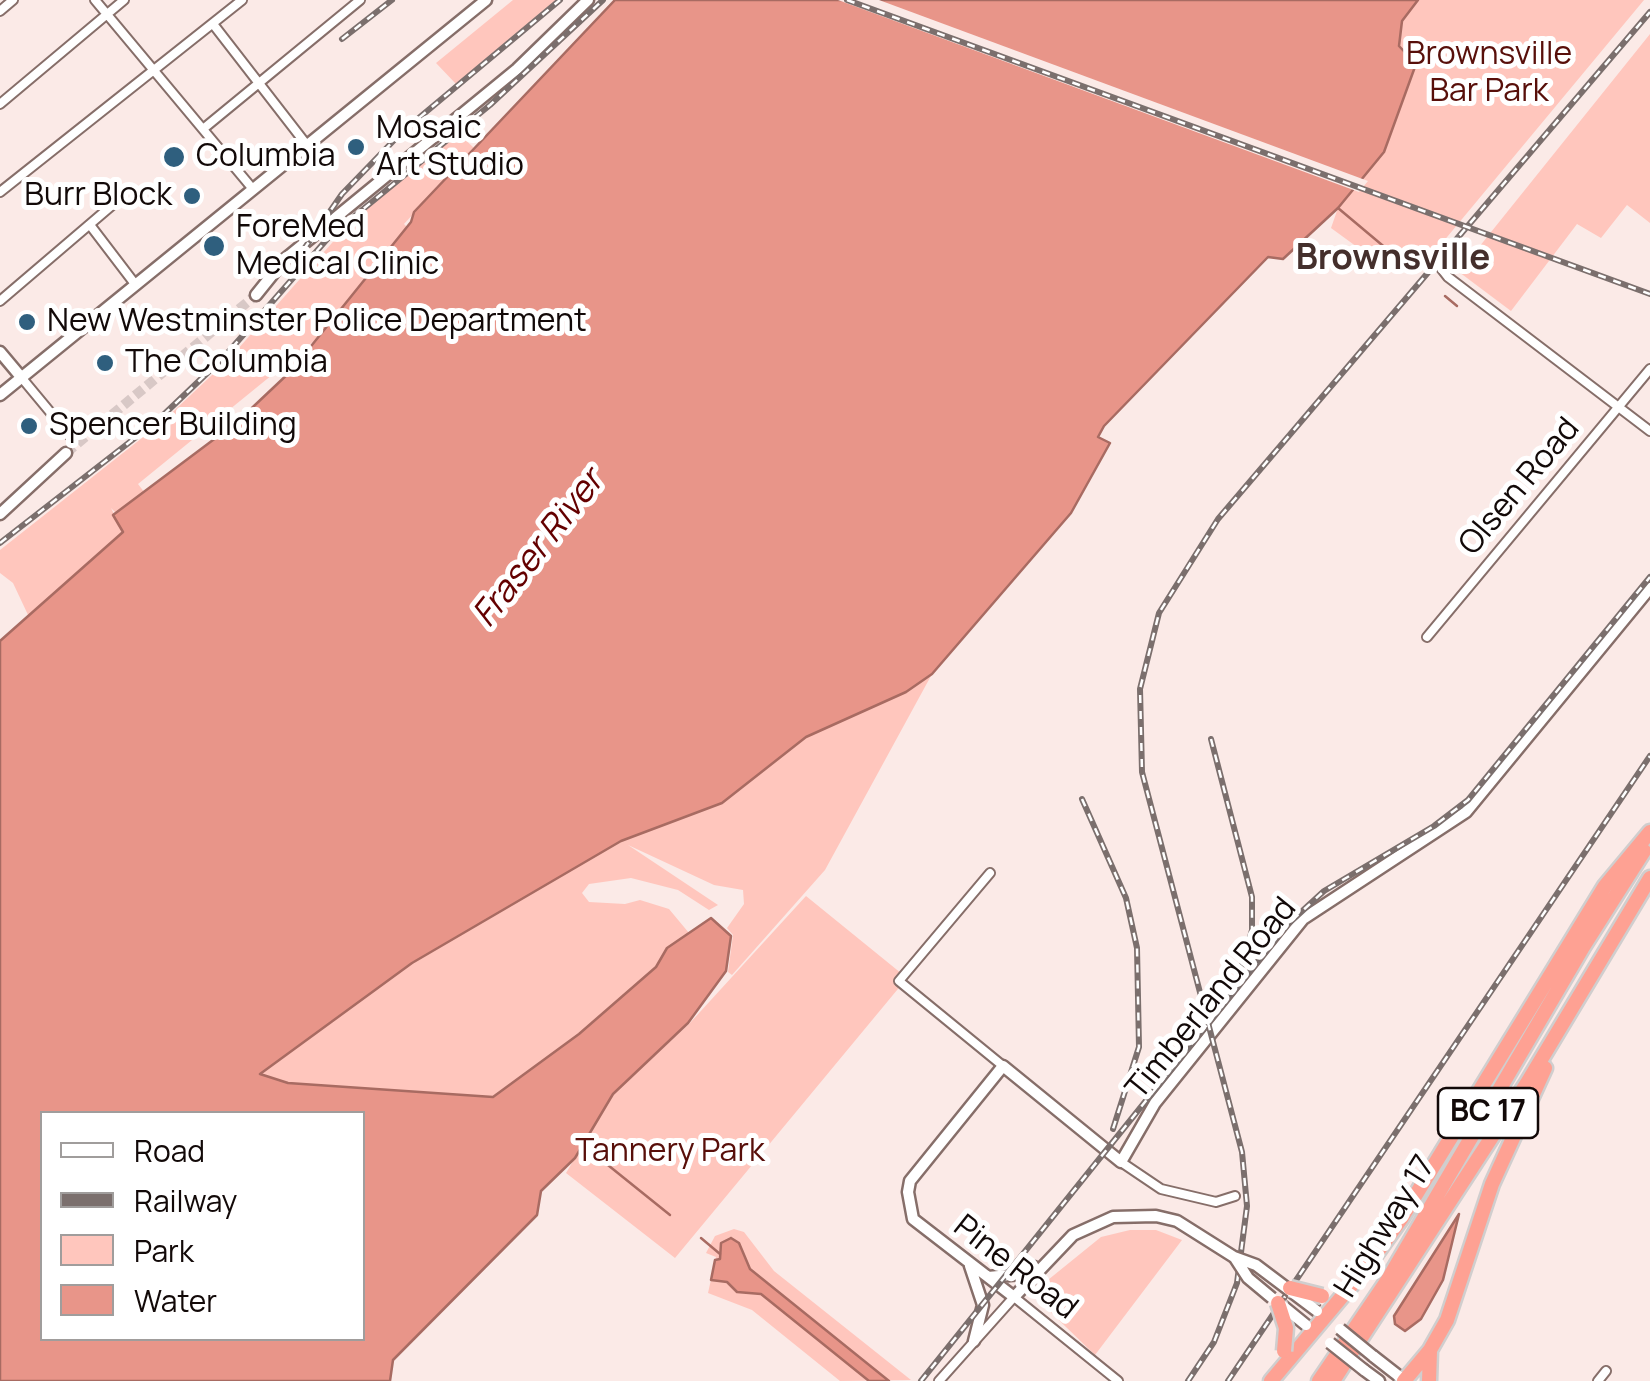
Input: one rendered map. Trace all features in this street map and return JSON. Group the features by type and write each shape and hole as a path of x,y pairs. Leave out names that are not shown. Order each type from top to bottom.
{"highway":[{"path":"1275,1375 1320,1314 1366,1268 1433,1168 1604,886 1650,832"},
{"name":"Highway 17","path":"1319,1381 1407,1248 1583,947 1650,842"},
{"name":"Highway 17","path":"1333,1381 1567,1017 1650,878"},
{"path":"1404,1381 1430,1350 1452,1307 1508,1143 1567,1017"},
{"path":"1290,1288 1310,1296 1330,1295 1366,1268"},
{"path":"1275,1375 1284,1351 1286,1328 1278,1303"},
{"path":"1429,1381 1430,1350"}],"street":[{"path":"0,11 13,0"},
{"path":"96,0 252,188"},
{"path":"0,104 124,0"},
{"path":"0,192 242,0"},
{"path":"203,129 360,0"},
{"path":"0,395 473,4 486,0"},
{"path":"256,295 285,260 517,70 588,0"},
{"path":"212,24 306,144"},
{"path":"0,300 117,201"},
{"path":"90,225 135,284"},
{"path":"1436,262 1448,278 1650,431"},
{"path":"0,352 70,436"},
{"name":"Olsen Road","path":"1427,637 1650,369"},
{"path":"0,514 66,453"},
{"name":"Timberland Road","path":"1121,1162 1155,1104 1303,919 1466,812 1650,588"},
{"path":"990,873 898,981 1149,1184 1216,1202 1235,1196"},
{"name":"Pine Road","path":"1004,1066 910,1181 907,1200 913,1219 1118,1381"},
{"path":"938,1381 1042,1264 1073,1235 1113,1217 1156,1216 1256,1265 1404,1381"},
{"path":"1234,1257 1248,1278 1379,1381"},
{"path":"968,1263 983,1305 974,1341"},
{"path":"988,1277 1021,1274 1042,1264"},
{"path":"1598,1381 1606,1371"}],"green space":[{"path":"513,0 556,0 456,84 436,63"},
{"name":"Brownsville Bar Park","path":"1418,0 1644,0 1428,260 1390,271 1331,228 1338,208 1384,152 1416,64 1399,47 1402,21"},
{"path":"1650,34 1650,223 1627,205 1601,238 1577,224 1511,311 1459,272"},
{"path":"459,134 474,148 404,224 428,248 138,484 158,510 116,513 111,508 123,532 29,617 13,583 0,573 0,550 161,423 229,359 339,235 389,188"},
{"path":"932,674 825,870 732,975 728,972 733,935 727,928 744,904 743,890 714,885 628,845 718,905 709,910 678,890 631,878 589,884 582,893 589,902 625,904 640,900 669,909 689,933 667,948 656,967 579,1034 493,1097 288,1083 259,1075 412,963 621,841 722,803 806,737 906,692"},
{"name":"Tannery Park","path":"806,896 907,978 675,1258 566,1173 613,1094 689,1024"},
{"path":"734,1229 744,1232 774,1271 911,1380 840,1381 752,1310 708,1293 716,1257 706,1253 715,1236"},
{"path":"1130,1230 1156,1230 1182,1240 1095,1355 1038,1300 1043,1284 1101,1237"}],"water":[{"name":"Fraser River","path":"615,0 1418,0 1402,21 1399,46 1416,64 1384,152 1338,208 1283,259 1268,257 1104,426 1098,437 1110,443 1071,513 932,674 906,692 806,737 722,803 621,841 412,963 260,1074 288,1083 493,1097 579,1034 656,967 667,948 711,918 731,936 726,971 688,1023 613,1094 575,1158 541,1191 537,1215 393,1360 390,1381 0,1381 0,641 123,532 113,515 237,422 291,371 411,222 414,212"},
{"path":"1459,1214 1443,1280 1421,1319 1405,1331 1395,1324 1394,1316"},
{"path":"731,1238 739,1243 750,1269 889,1381 869,1381 761,1294 737,1292 727,1282 711,1280 715,1260 720,1259 721,1243"}],"pier":[{"path":"838,0 879,0 1368,181 1359,192"}],"waterway":[{"path":"1338,208 1413,271"},
{"path":"1445,296 1457,306"},
{"path":"583,1145 670,1215"},
{"path":"701,1238 720,1254"}],"tunnel":[{"path":"66,453 256,295"}],"railway":[{"path":"342,39 392,0"},
{"path":"304,249 342,194 402,132 560,0"},
{"path":"0,543 158,420 223,358 329,237 490,105 603,0"},
{"path":"847,0 1650,294"},
{"path":"1188,1381 1214,1342 1237,1283 1247,1206 1242,1152 1142,772 1140,689 1159,613 1218,519 1650,12"},
{"path":"921,1381 1287,925 1324,891 1434,826 1468,800 1650,577"},
{"path":"1211,739 1252,897 1252,930 1240,972"},
{"path":"1228,1381 1650,756"},
{"path":"1082,799 1126,898 1137,948 1139,1047 1113,1129"}],"place":[{"name":"Mosaic Art Studio","path":"356,147"},
{"name":"Columbia","path":"174,157"},
{"name":"Burr Block","path":"192,196"},
{"name":"ForeMed Medical Clinic","path":"214,246"},
{"name":"New Westminster Police Department","path":"27,322"},
{"name":"The Columbia","path":"105,363"},
{"name":"Spencer Building","path":"29,426"}],"district":[{"name":"Brownsville","path":"1393,259"}]}
